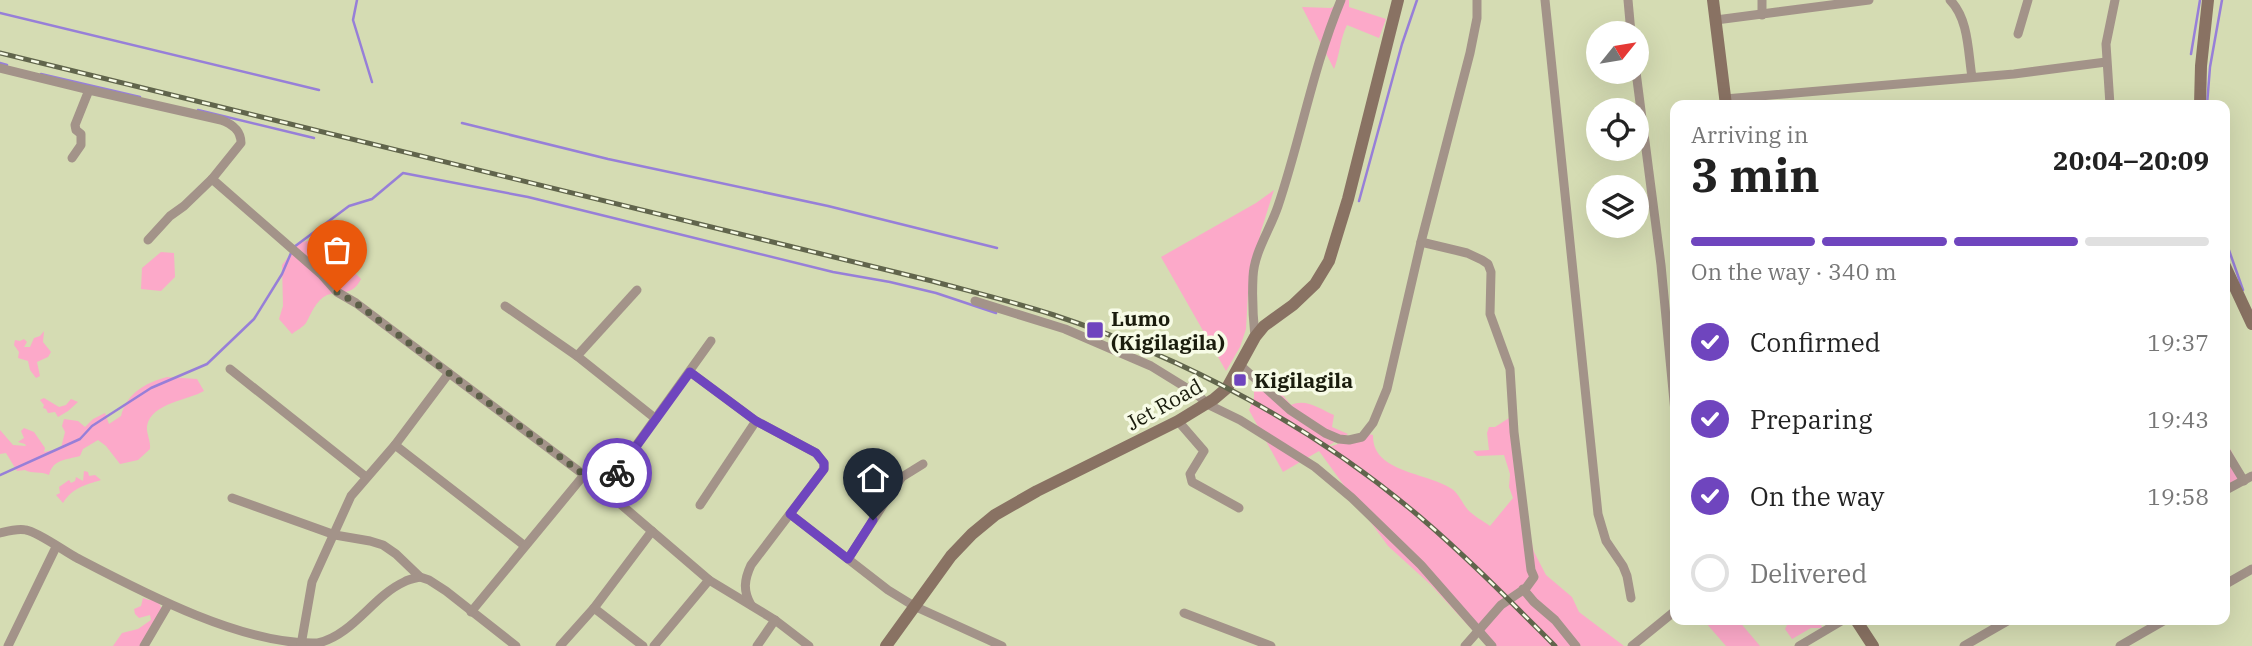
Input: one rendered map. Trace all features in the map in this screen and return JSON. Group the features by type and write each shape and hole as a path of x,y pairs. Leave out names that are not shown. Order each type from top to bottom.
{"main road":[{"name":"Jet Road","path":"886,646 951,556 972,534 995,515 1037,491 1207,404 1227,388 1264,326 1315,285 1329,261 1348,199 1398,0"},
{"path":"1713,0 1725,100"},
{"path":"2200,100 2208,0"},
{"path":"2230,277 2252,324"},
{"path":"1859,625 1874,646"}],"street":[{"path":"1255,337 1253,277 1257,260 1278,205 1310,89 1341,0"},
{"path":"1240,365 1290,410 1325,433 1349,440 1363,437 1373,424 1387,389 1421,242 1470,53 1477,18 1477,0"},
{"path":"1545,0 1598,514 1605,541 1627,576 1631,598"},
{"path":"1628,0 1630,21"},
{"path":"1762,0 1762,15"},
{"path":"1716,20 1869,0"},
{"path":"1950,0 1965,29 1972,78"},
{"path":"2018,34 2028,0"},
{"path":"2110,100 2106,62 2108,31 2115,0"},
{"path":"1746,100 2106,62"},
{"path":"0,68 230,123 238,130 241,143 212,179 170,216 148,240"},
{"path":"1638,84 1661,265 1670,360"},
{"path":"72,158 82,145 81,134 75,125 89,89"},
{"path":"212,179 321,274 337,292 356,303 467,385 604,490 709,580 775,620 809,646"},
{"path":"1421,242 1467,253 1488,264 1491,272 1490,314 1510,369 1521,493 1534,577 1501,605 1465,646"},
{"path":"577,356 636,290"},
{"path":"975,301 1065,329 1132,357 1178,381 1207,404 1283,446 1332,480 1421,565 1492,646"},
{"path":"505,306 577,356 656,419"},
{"path":"604,490 711,341"},
{"path":"230,369 366,477"},
{"path":"690,372 756,421 816,453 824,463 824,469 747,572 744,584 752,607"},
{"path":"301,645 313,582 351,496 449,373"},
{"path":"700,505 756,421"},
{"path":"1178,421 1204,451 1190,474 1192,482 1239,508"},
{"path":"395,444 525,546"},
{"path":"2230,456 2248,478 2230,488"},
{"path":"848,559 902,477 923,464"},
{"path":"471,612 584,475"},
{"path":"232,498 335,535 383,545 419,577 437,585 516,646"},
{"path":"790,514 888,590 914,606 1002,646"},
{"path":"0,533 28,530 55,547 168,605 233,635 284,645 321,642 339,633 388,592 403,582 419,577"},
{"path":"560,646 594,608 652,531"},
{"path":"8,646 55,547"},
{"path":"2230,582 2252,569"},
{"path":"654,646 709,580"},
{"path":"1523,589 1555,620 1576,646"},
{"path":"144,646 168,605"},
{"path":"594,608 643,646"},
{"path":"1184,613 1271,646"},
{"path":"1632,646 1670,615"},
{"path":"757,646 775,620"},
{"path":"1799,646 1835,625"},
{"path":"1964,646 2000,625"},
{"path":"2120,646 2156,625"}],"shaded area":[{"path":"1349,0 1349,7 1386,19 1379,38 1347,25 1334,69 1302,7 1331,8"},
{"path":"1274,190 1261,231 1248,293 1246,329 1240,347 1226,371 1161,257"},
{"path":"324,230 337,253 318,266 331,282 353,271 361,279 350,291 323,297 306,323 292,334 279,319 283,306 282,265 299,243 311,240"},
{"path":"161,252 174,253 175,277 161,291 141,289 142,268"},
{"path":"44,331 43,342 51,352 48,357 37,362 40,376 36,378 28,361 18,358 19,352 14,345 15,340 24,339 27,342 24,347 30,347 34,338"},
{"path":"167,377 197,379 204,391 155,412 147,426 150,449 138,460 120,464 98,440 83,449 80,456 57,463 49,475 17,471 6,453 0,454 0,430 13,445 26,446 18,442 24,438 21,431 24,428 34,432 45,448 44,452 61,448 65,432 62,426 64,419 78,421 85,427 105,413 109,424 121,416 128,401 138,390"},
{"path":"1261,382 1280,392 1291,405 1308,404 1334,415 1332,427 1348,434 1323,449 1368,434 1373,435 1375,448 1381,457 1403,470 1452,489 1468,510 1490,526 1513,498 1509,487 1510,474 1504,455 1477,456 1473,451 1489,450 1489,427 1495,427 1509,418 1514,468 1534,552 1546,575 1572,597 1579,612 1624,646 1487,646 1431,585 1388,546 1319,451 1283,472 1249,410 1254,398 1254,386"},
{"path":"44,398 59,407 66,405 71,399 78,402 58,417 55,412 48,413 43,408 40,400"},
{"path":"2230,449 2244,474 2230,487"},
{"path":"84,471 101,480 75,490 63,503 56,495 60,493 59,487 69,480 71,483 75,481 76,477 83,481"},
{"path":"143,598 158,600 165,618 163,622 142,646 113,646 122,633 138,629 151,620 150,615 139,618 135,614 134,609 141,606"},
{"path":"1708,625 1742,625 1760,646 1726,646"},
{"path":"1787,625 1821,625 1823,628 1811,628 1792,639 1785,629"}],"waterway":[{"path":"357,0 353,20 372,82"},
{"path":"1359,201 1402,44 1417,0"},
{"path":"2191,54 2200,0"},
{"path":"2207,100 2210,67 2222,0"},
{"path":"0,13 319,90"},
{"path":"0,63 7,65"},
{"path":"41,74 140,97"},
{"path":"198,110 314,138"},
{"path":"462,123 608,159 828,206 997,248"},
{"path":"294,247 349,206 372,199 403,173 528,197 833,272 890,282 936,293 996,313"},
{"path":"0,475 80,439 92,426 151,388 207,364 254,319 282,274 291,253"},
{"path":"2230,253 2243,290"}],"railway":[{"path":"0,53 932,281 1039,310 1104,333 1152,352 1247,399 1337,454 1420,517 1489,580 1555,646"}],"way so far":[{"path":"337,292 356,303 467,385 604,490 617,473"}],"place":[{"name":"Lumo (Kigilagila)","path":"1095,330"},
{"name":"Kigilagila","path":"1240,380"}],"route":[{"path":"617,473 690,372 756,421 821,458 824,469 790,514 848,559 873,520"}]}
